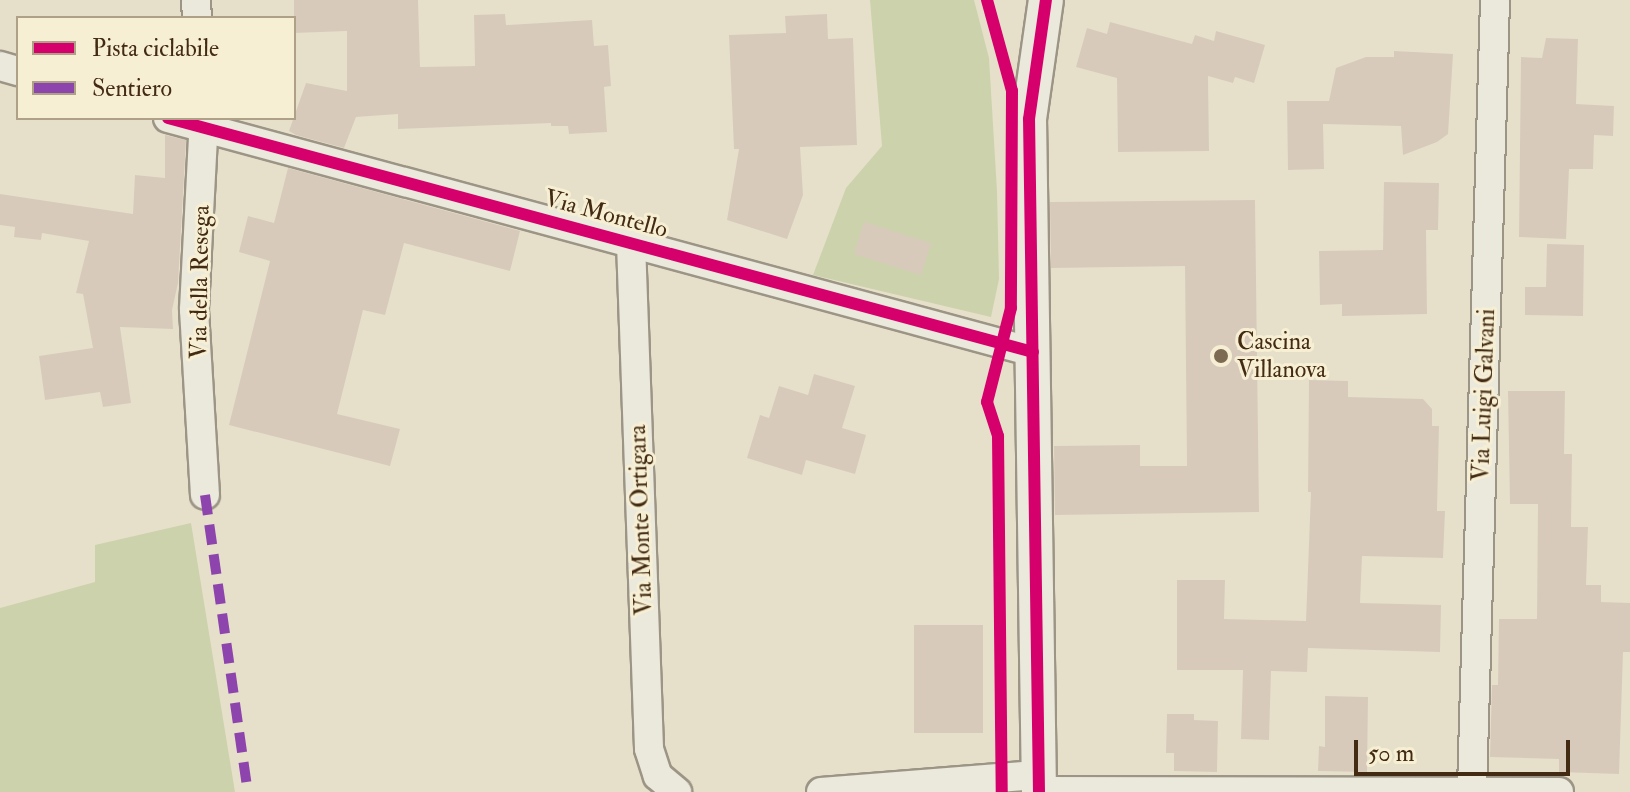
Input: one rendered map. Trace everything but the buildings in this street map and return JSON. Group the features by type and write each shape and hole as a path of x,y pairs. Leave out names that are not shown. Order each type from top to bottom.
{"street":[{"path":"1039,786 1029,119 1046,0"},
{"name":"Via Luigi Galvani","path":"1472,789 1495,0"},
{"name":"Via Montello","path":"180,120 204,124 1033,352"},
{"name":"Via della Resega","path":"204,124 194,310 205,495"},
{"name":"Via Monte Ortigara","path":"631,243 649,749 658,776 674,791"},
{"path":"821,792 1039,786 1559,792"}],"green space":[{"path":"870,0 974,0 989,58 997,191 999,279 991,317 813,275 846,188 882,146"},
{"path":"191,523 235,792 0,792 0,608 95,582 95,545"}],"marked path":[{"path":"205,495 248,792"}],"cycle path":[{"path":"987,0 1012,91 1011,308 987,402 998,436 1002,792"},
{"path":"1039,792 1029,119 1046,0"},
{"path":"175,120 1033,352"}],"place":[{"name":"Cascina Villanova","path":"1221,356"}]}
